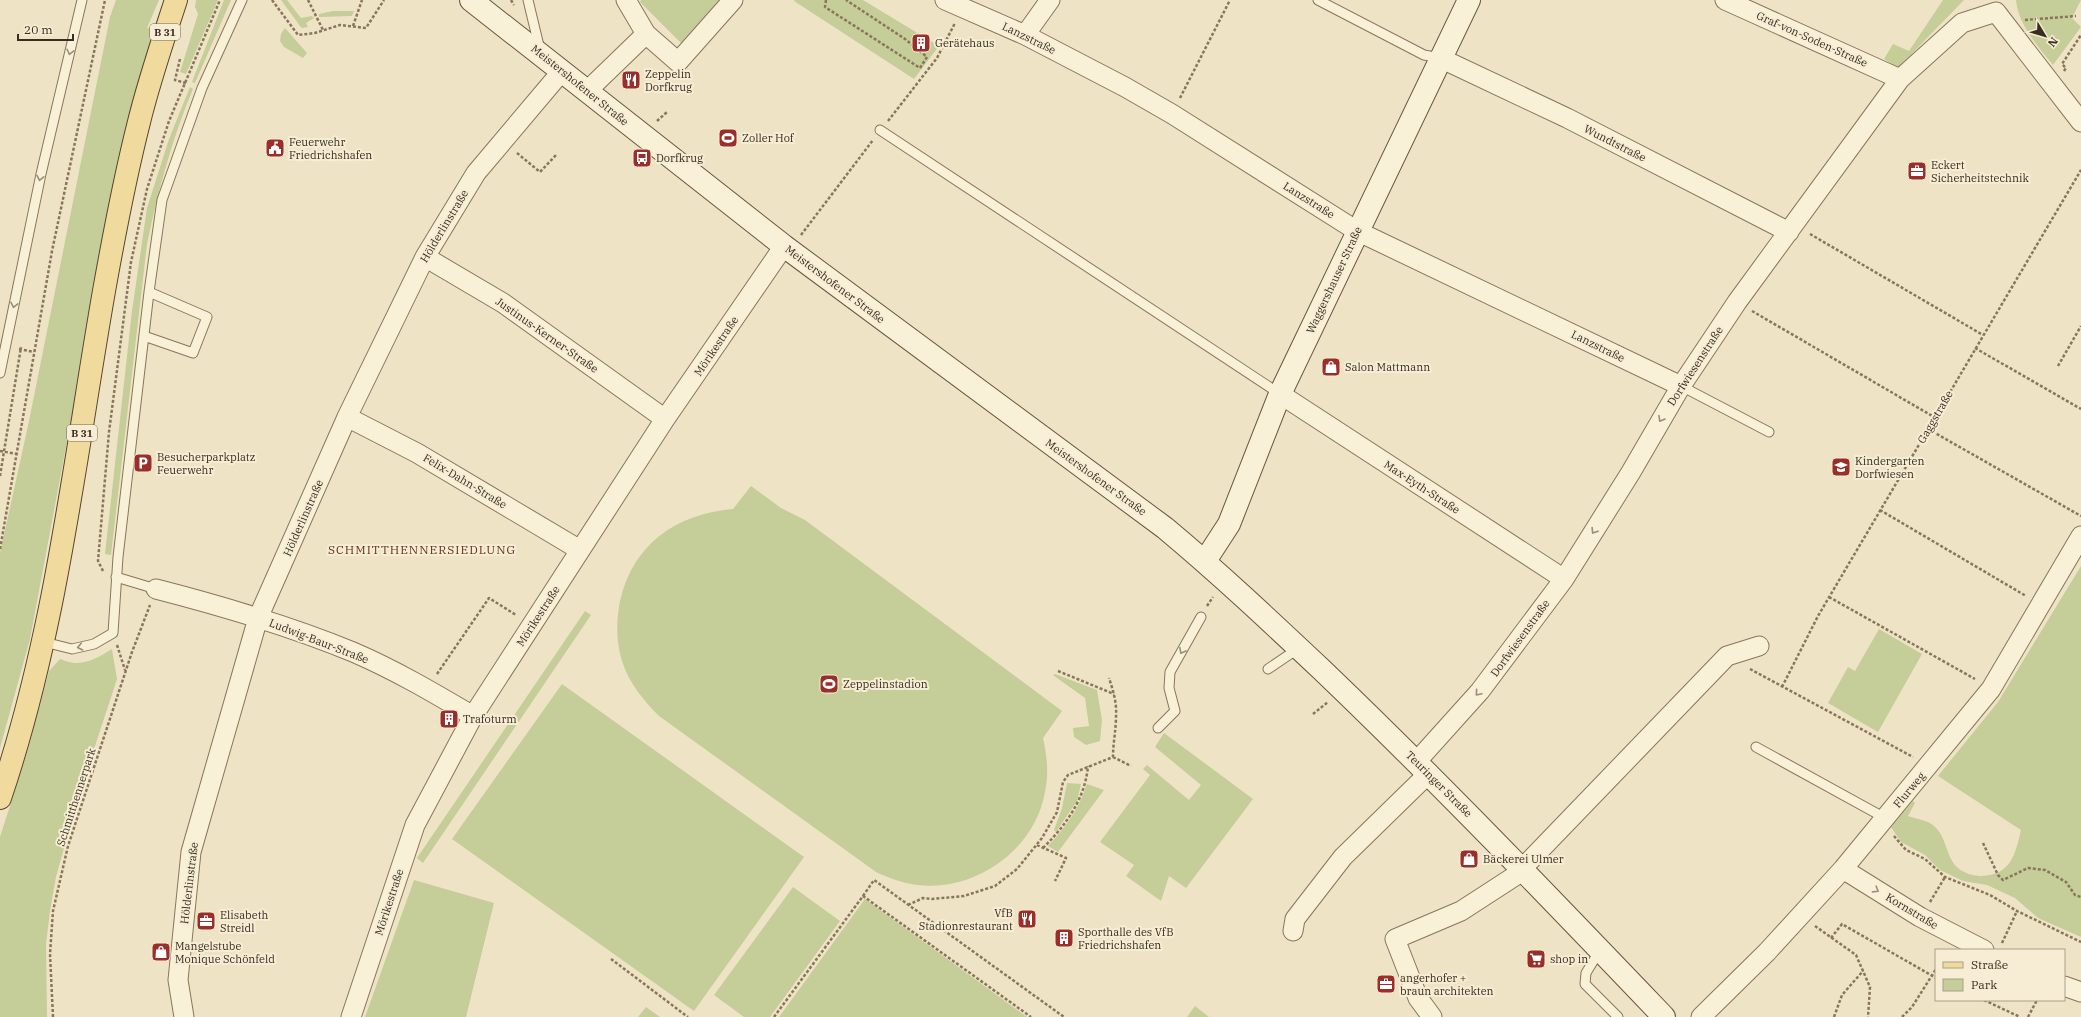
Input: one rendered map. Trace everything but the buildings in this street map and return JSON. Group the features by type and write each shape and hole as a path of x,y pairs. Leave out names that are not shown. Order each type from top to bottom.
{"main road":[{"name":"B 31","path":"0,798 22,729 44,642 64,542 104,291 138,123 176,0"}],"street":[{"name":"Meistershofener Straße","path":"471,0 541,53 586,91 784,246 1165,528 1205,561"},
{"path":"626,0 646,34 678,62 733,0"},
{"name":"Lanzstraße","path":"945,0 1025,35 1125,87 1172,114 1357,231 1681,386"},
{"path":"1025,35 1050,0"},
{"name":"Waggershauser Straße","path":"1205,561 1229,524 1280,394 1468,0"},
{"name":"Graf-von-Soden-Straße","path":"1725,0 1900,79"},
{"path":"1997,6 2008,28 2081,122"},
{"name":"Dorfwiesenstraße","path":"1293,931 1295,919 1343,857 1423,767 1564,579 1632,472 1681,386 1737,302 1900,79 1962,23 1997,6"},
{"path":"586,91 646,34"},
{"name":"Wundtstraße","path":"1440,58 1567,118 1791,228"},
{"name":"Hölderlinstraße","path":"184,1017 178,980 191,852 258,618 347,417 425,257 476,173 562,71"},
{"name":"Mörikestraße","path":"351,1017 415,825 474,716 665,419 784,246"},
{"name":"Justinus-Kerner-Straße","path":"425,257 503,303 665,419"},
{"name":"Max-Eyth-Straße","path":"1280,394 1564,579"},
{"name":"Felix-Dahn-Straße","path":"347,417 417,453 580,550"},
{"name":"Flurweg","path":"1701,1017 1767,952 1843,869 1992,688 2081,536"},
{"name":"Teuringer Straße","path":"1205,561 1256,607 1423,767 1664,1017"},
{"name":"Ludwig-Baur-Straße","path":"156,589 258,618 353,652 426,689 474,716"},
{"path":"1432,1017 1418,998 1395,939 1461,911 1515,876 1727,656 1759,646"},
{"name":"Kornstraße","path":"1843,869 1920,917 1992,948"},
{"path":"2065,986 2081,992"}],"lane":[{"path":"0,373 41,174 82,0"},
{"path":"44,642 72,649 94,644 113,633 116,577 149,292 162,200 202,88 242,0"},
{"path":"528,0 541,53"},
{"path":"1318,0 1424,55 1440,58"},
{"path":"880,130 1280,394"},
{"path":"144,336 193,353 207,317 149,292"},
{"path":"1681,386 1769,432"},
{"path":"116,577 156,589"},
{"path":"1158,728 1175,711 1169,688 1170,672 1201,617"},
{"path":"1268,669 1299,648"},
{"path":"1756,747 1882,822"},
{"path":"1600,950 1586,973 1585,984 1618,1017"}],"path":[{"path":"0,549 52,251 105,0"},
{"path":"272,0 298,35 340,25 366,28 384,0"},
{"path":"308,0 323,30"},
{"path":"353,26 362,0"},
{"path":"826,0 825,6 920,68 927,57 905,39 846,0"},
{"path":"1172,114 1230,0"},
{"path":"2008,28 2027,19 2076,16"},
{"path":"2053,86 2066,68 2062,64 2081,35"},
{"path":"176,75 175,80 190,84"},
{"path":"654,124 667,112"},
{"path":"504,140 540,172 558,154"},
{"name":"Gaggstraße","path":"1782,687 1810,629 2081,170"},
{"path":"1791,228 1983,335"},
{"path":"1737,302 1934,417"},
{"path":"2058,366 2081,326"},
{"path":"1976,348 2081,409"},
{"path":"1928,429 2081,516"},
{"path":"0,451 17,454"},
{"path":"1880,510 2041,605"},
{"name":"Schmitthennerpark","path":"53,1017 50,954 53,911 68,846 126,671 156,589"},
{"path":"1201,617 1216,592"},
{"path":"1829,597 1992,688"},
{"path":"426,689 490,598 532,625"},
{"path":"113,633 126,671"},
{"path":"1727,656 1929,766"},
{"path":"1058,671 1114,694"},
{"path":"1109,678 1114,694 1116,715 1113,757"},
{"path":"1312,714 1333,697"},
{"path":"908,905 923,898 932,899 964,896 995,886 1017,869 1037,845 1057,812 1062,782 1072,772 1113,757 1131,766"},
{"path":"1043,848 1060,832 1075,809 1087,777 1088,766"},
{"path":"1882,822 1906,850 1925,859 1945,877 1990,894 2017,911 2081,942"},
{"path":"1983,843 1998,875 2003,880 2028,868 2045,870 2066,882 2075,895 2081,898"},
{"path":"1037,845 1066,858 1055,881"},
{"path":"1934,896 1945,877"},
{"path":"774,1017 874,880 1064,1017"},
{"path":"863,896 1031,1017"},
{"path":"1992,948 2017,911"},
{"path":"1802,913 1831,938 1856,955 1870,987 1868,1017"},
{"path":"1831,938 1842,924 1935,978"},
{"path":"611,959 688,1017"},
{"path":"1834,1017 1842,995 1863,971"},
{"path":"1902,1017 1912,1007 1935,971"},
{"path":"1986,1001 2020,1017"},
{"path":"2028,1017 2036,1001"}],"green space":[{"path":"116,0 159,0 147,28 154,29 123,142 30,639 0,748 0,553 29,421 110,17"},
{"path":"196,0 218,0 186,74 180,72 198,14 195,7"},
{"path":"224,0 231,0 195,83 192,82"},
{"path":"281,0 287,0 301,18 312,16 314,18 306,23 308,27 302,28 300,26"},
{"path":"641,0 722,0 683,45 640,2"},
{"path":"863,0 939,46 914,79 794,1"},
{"path":"1943,0 1964,0 1898,68 1884,59 1893,44 1909,51"},
{"path":"2016,0 2081,0 2072,18 2081,27 2053,65 2030,35 2021,18"},
{"path":"333,11 354,11 352,16 319,17 319,14"},
{"path":"285,28 307,53 303,58 284,47 280,41 281,34"},
{"path":"190,87 193,89 178,127 166,165 147,244 111,555 105,554 132,311 147,208 169,139"},
{"name":"Zeppelinstadion","path":"751,486 781,508 805,520 1062,711 1043,738 1047,778 1039,813 1029,832 1015,849 999,863 980,874 960,882 939,885 917,885 906,883 876,872 659,716 647,704 628,677 620,654 617,624 620,601 626,581 635,563 646,548 676,525 693,517 733,509"},
{"path":"2081,566 2081,937 2038,918 2015,898 1987,885 1963,881 1940,870 1925,855 1901,842 1891,827 1913,801 1915,803 1908,816 1925,821 1934,826 1942,836 1951,859 1960,870 1966,873 1981,876 1991,875 2005,868 2010,862 2014,855 2021,830 1938,776 1998,702"},
{"path":"585,611 591,615 423,863 417,858"},
{"path":"1879,629 1922,654 1878,732 1828,703 1848,667 1855,671"},
{"path":"112,649 117,679 78,798 56,877 46,944 47,1017 0,1017 0,837 29,746 49,671 60,659 74,663 87,662"},
{"path":"1055,674 1097,690 1102,720 1100,741 1086,745 1074,737 1073,728 1089,726 1085,698 1053,675"},
{"path":"562,684 804,857 694,1011 452,839"},
{"path":"1164,733 1253,799 1186,888 1169,876 1161,901 1126,876 1134,865 1100,842 1150,775 1143,769 1147,765 1189,800 1201,785 1155,747"},
{"path":"1067,783 1081,784 1077,801 1056,832 1054,830 1062,808"},
{"path":"1087,784 1104,790 1058,852 1048,846 1071,817 1080,802"},
{"path":"414,880 494,903 466,1017 365,1017"},
{"path":"793,887 840,921 770,1017 744,1017 714,995"},
{"path":"865,899 1027,1017 779,1017"},
{"path":"1195,1006 1209,1017 1187,1017"},
{"path":"646,1007 660,1017 638,1017"}],"place":[{"name":"Gerätehaus","path":"921,43"},
{"name":"Zeppelin Dorfkrug","path":"631,80"},
{"name":"Zoller Hof","path":"728,138"},
{"name":"Feuerwehr Friedrichshafen","path":"275,148"},
{"name":"Dorfkrug","path":"642,158"},
{"name":"Eckert Sicherheitstechnik","path":"1917,171"},
{"name":"Salon Mattmann","path":"1331,367"},
{"name":"Besucherparkplatz Feuerwehr","path":"143,463"},
{"name":"Kindergarten Dorfwiesen","path":"1841,467"},
{"name":"Zeppelinstadion","path":"829,684"},
{"name":"Trafoturm","path":"449,719"},
{"name":"Bäckerei Ulmer","path":"1469,859"},
{"name":"VfB Stadionrestaurant","path":"1027,919"},
{"name":"Elisabeth Streidl","path":"206,921"},
{"name":"Sporthalle des VfB Friedrichshafen","path":"1064,938"},
{"name":"Mangelstube Monique Schönfeld","path":"161,952"},
{"name":"shop in","path":"1536,959"},
{"name":"angerhofer + braun architekten","path":"1386,984"}],"district":[{"name":"SCHMITTHENNERSIEDLUNG","path":"422,550"}]}
